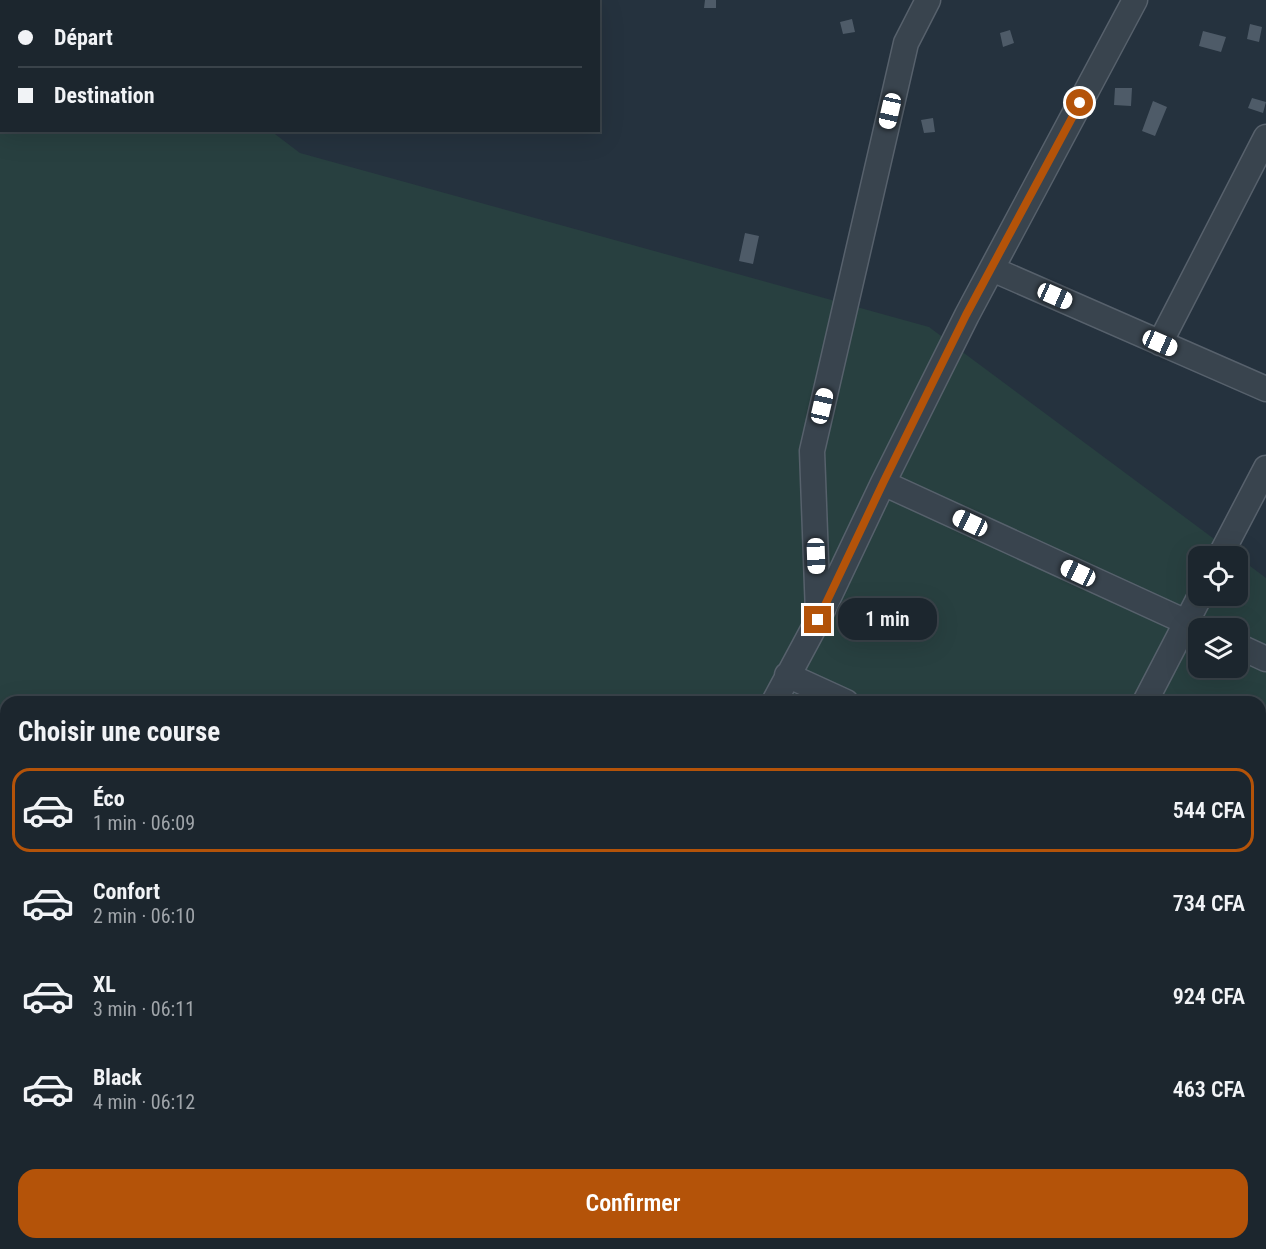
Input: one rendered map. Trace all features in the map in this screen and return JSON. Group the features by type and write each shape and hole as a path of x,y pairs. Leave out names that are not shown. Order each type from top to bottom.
{"street":[{"path":"818,620 812,451 906,43 928,0"},
{"path":"777,696 818,620 966,315 1135,0"},
{"path":"1160,343 1266,137"},
{"path":"992,269 1266,389"},
{"path":"1225,546 1266,468"},
{"path":"883,483 1188,624"},
{"path":"1149,696 1188,634"},
{"path":"1248,651 1266,660"},
{"path":"787,675 833,696"}],"green space":[{"path":"0,132 272,132 300,153 929,327 1224,546 1188,546 1188,606 1248,606 1248,564 1266,578 1266,696 0,696"}],"building":[{"path":"705,0 716,0 716,8 704,8"},
{"path":"852,19 855,32 843,34 840,22"},
{"path":"1250,24 1262,27 1259,42 1247,39"},
{"path":"1010,30 1014,43 1003,47 1000,33"},
{"path":"1203,31 1226,37 1221,52 1199,46"},
{"path":"1115,88 1132,88 1131,106 1114,105"},
{"path":"1252,98 1266,102 1263,113 1248,108"},
{"path":"1153,101 1167,107 1155,136 1142,131"},
{"path":"933,118 935,132 924,133 921,120"},
{"path":"745,233 759,236 753,264 739,261"}],"route":[{"path":"818,620 966,315 1080,103"}]}
